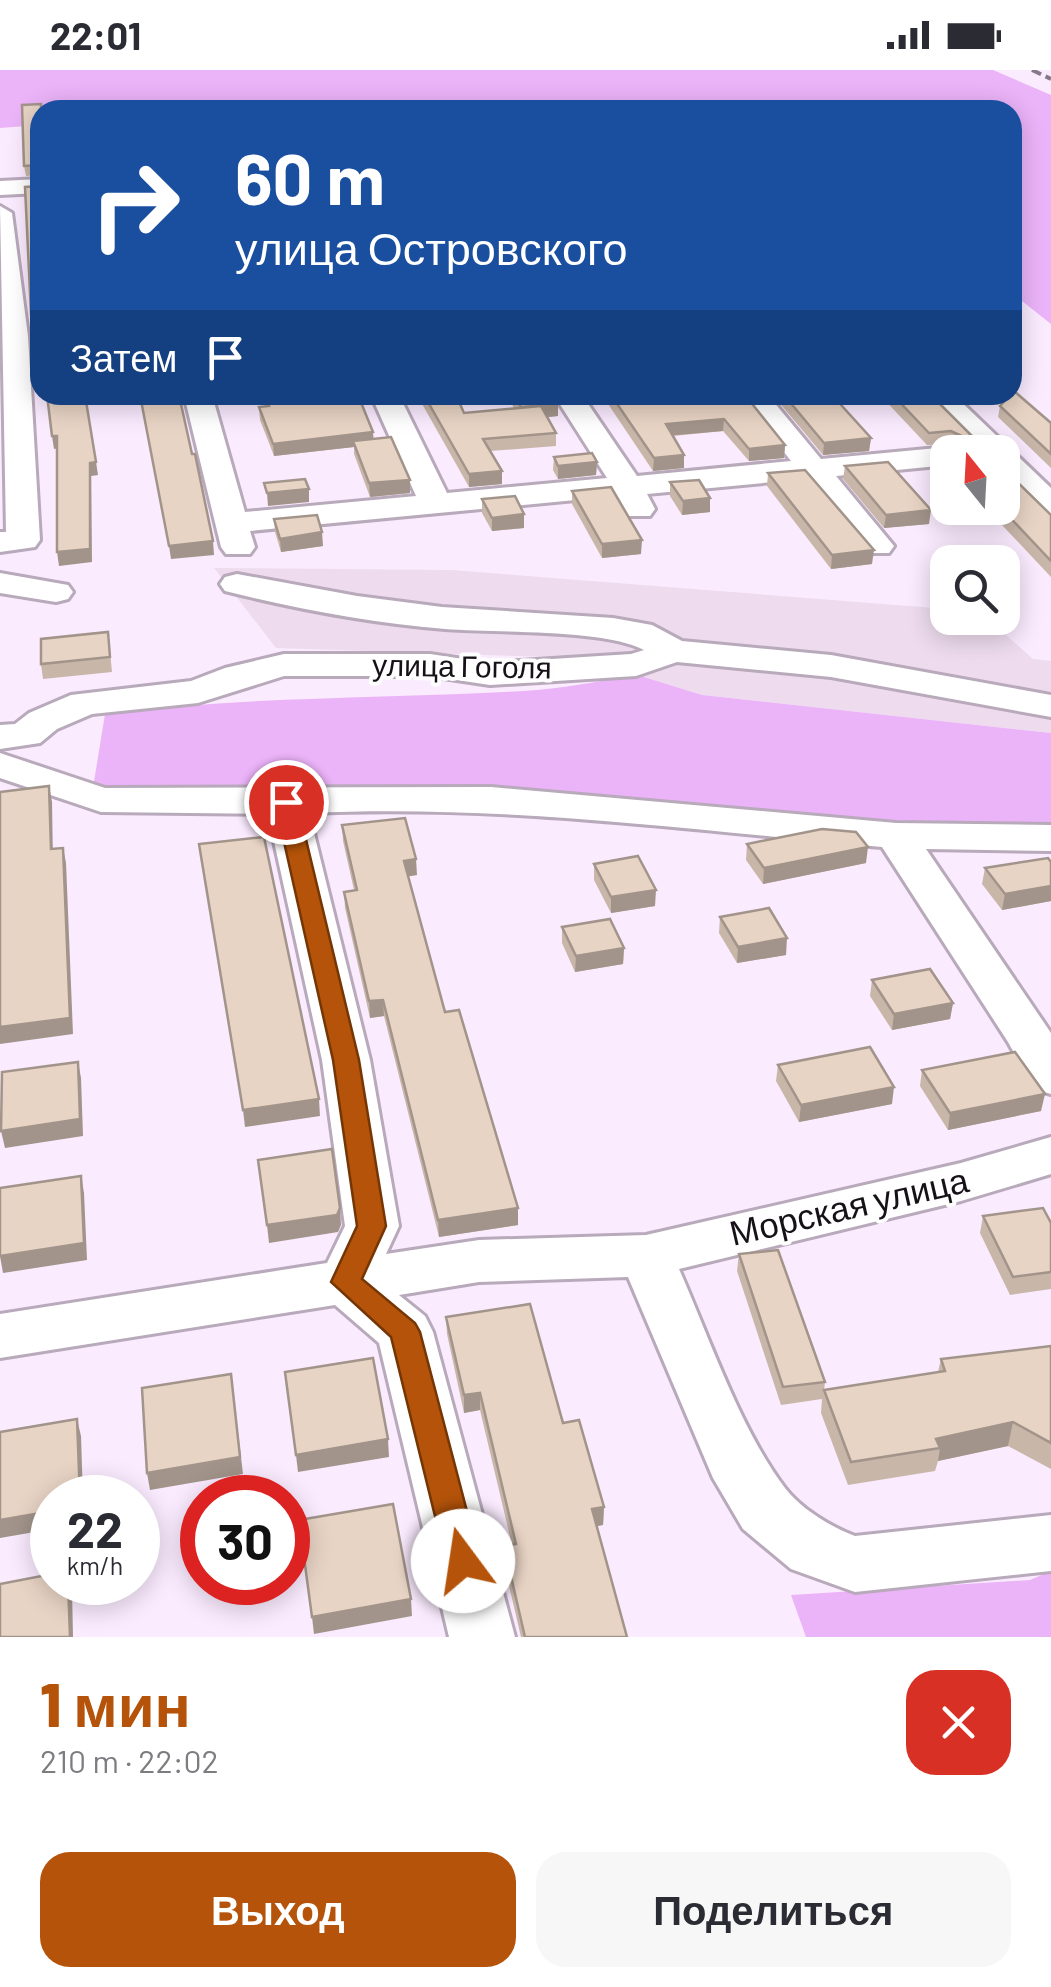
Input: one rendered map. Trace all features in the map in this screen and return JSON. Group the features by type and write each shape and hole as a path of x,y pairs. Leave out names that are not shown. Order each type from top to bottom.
{"street":[{"path":"0,188 30,186"},
{"path":"0,213 18,335 9,433 12,541"},
{"path":"201,405 235,535 436,504 633,498 815,468 930,458"},
{"path":"390,405 436,504"},
{"path":"574,405 633,498"},
{"path":"761,405 877,546"},
{"path":"947,405 978,435"},
{"path":"1020,476 1051,505"},
{"path":"0,583 56,592"},
{"path":"237,584 357,607 442,618 612,629 639,634 674,651"},
{"name":"улица Гоголя","path":"7,747 43,721 84,703 198,692 238,676 284,666 430,664 490,674 636,665 674,651 830,666 1051,706"},
{"path":"7,747 101,800 491,799 896,836 1051,838"},
{"path":"286,802 346,1060 372,1226 346,1282 404,1332 482,1637"},
{"path":"896,836 1032,1040 1051,1077"},
{"name":"Морская улица","path":"0,1336 479,1260 646,1256 914,1194 1051,1155"},
{"path":"646,1256 734,1460 765,1510 813,1549 855,1564 1051,1542"}],"shaded area":[{"path":"0,70 993,70 1051,95 1051,324 1022,301 1022,100 30,100 30,126 0,128"},
{"path":"214,568 452,570 930,608 930,635 1006,635 1033,659 1051,661 1051,733 702,695 578,658 276,648"},
{"path":"637,675 702,695 1051,733 1051,829 911,827 711,805 429,792 285,794 93,788 105,714 262,701 537,690"},
{"path":"1051,1571 1051,1637 806,1637 791,1595 1030,1580"}],"building":[{"path":"22,105 30,105 30,166 24,166"},
{"path":"25,187 30,187 30,293"},
{"path":"1022,398 1051,423 1051,454 1000,406 1022,405"},
{"path":"48,405 87,405 96,462 90,463 90,549 57,552 57,436 52,436"},
{"path":"142,405 181,405 213,541 169,546"},
{"path":"362,405 373,432 273,444 259,407"},
{"path":"430,405 460,405 464,413 541,406 556,433 483,439 502,471 469,474"},
{"path":"618,405 753,405 785,445 749,449 724,419 666,424 684,455 654,458"},
{"path":"792,405 841,405 871,438 824,443"},
{"path":"902,405 941,405 971,435 951,431 929,433"},
{"path":"391,437 410,480 369,483 353,441"},
{"path":"592,453 597,462 558,466 554,457"},
{"path":"888,462 930,510 886,515 845,466"},
{"path":"805,470 874,550 832,555 768,473"},
{"path":"305,479 309,489 267,493 264,483"},
{"path":"699,480 710,498 683,501 670,482"},
{"path":"1020,485 1051,515 1051,561 1017,525"},
{"path":"611,487 642,540 602,544 572,491"},
{"path":"515,496 524,514 492,518 482,499"},
{"path":"317,515 322,532 280,539 274,519"},
{"path":"108,632 110,657 41,664 41,639"},
{"path":"49,786 51,849 63,848 70,1018 0,1027 0,792"},
{"path":"405,818 416,859 404,861 445,1012 459,1010 518,1208 438,1220 383,1000 369,1001 344,892 357,890 342,825"},
{"path":"822,829 856,832 868,847 764,868 747,844"},
{"path":"264,837 319,1099 243,1110 199,844"},
{"path":"638,856 656,890 611,897 594,864"},
{"path":"1048,858 1051,886 1005,894 985,868"},
{"path":"769,908 787,938 738,947 720,917"},
{"path":"610,919 624,948 576,956 562,927"},
{"path":"930,969 953,1003 894,1014 872,980"},
{"path":"870,1047 894,1087 801,1105 778,1065"},
{"path":"1015,1052 1045,1094 950,1113 922,1070"},
{"path":"78,1062 80,1119 1,1131 2,1072"},
{"path":"332,1149 340,1208 337,1215 267,1225 258,1160"},
{"path":"81,1176 84,1243 0,1256 0,1188"},
{"path":"1043,1208 1051,1223 1051,1272 1013,1277 983,1216"},
{"path":"778,1250 825,1382 783,1387 739,1254"},
{"path":"530,1304 563,1423 579,1420 604,1507 592,1509 627,1637 525,1637 504,1546 516,1544 480,1393 464,1395 446,1317"},
{"path":"1051,1346 1051,1443 1013,1422 936,1439 940,1448 851,1462 824,1390 945,1371 941,1359"},
{"path":"373,1358 388,1439 296,1455 285,1372"},
{"path":"231,1374 240,1457 147,1473 142,1388"},
{"path":"77,1419 79,1475 30,1475 30,1515 0,1520 0,1432"},
{"path":"393,1504 411,1599 312,1617 310,1518"},
{"path":"30,1578 30,1605 69,1605 70,1637 0,1637 0,1584"}],"railway":[{"path":"1032,70 1051,79"}],"route":[{"path":"286,802 346,1060 372,1226 346,1282 404,1332 463,1561"}]}
